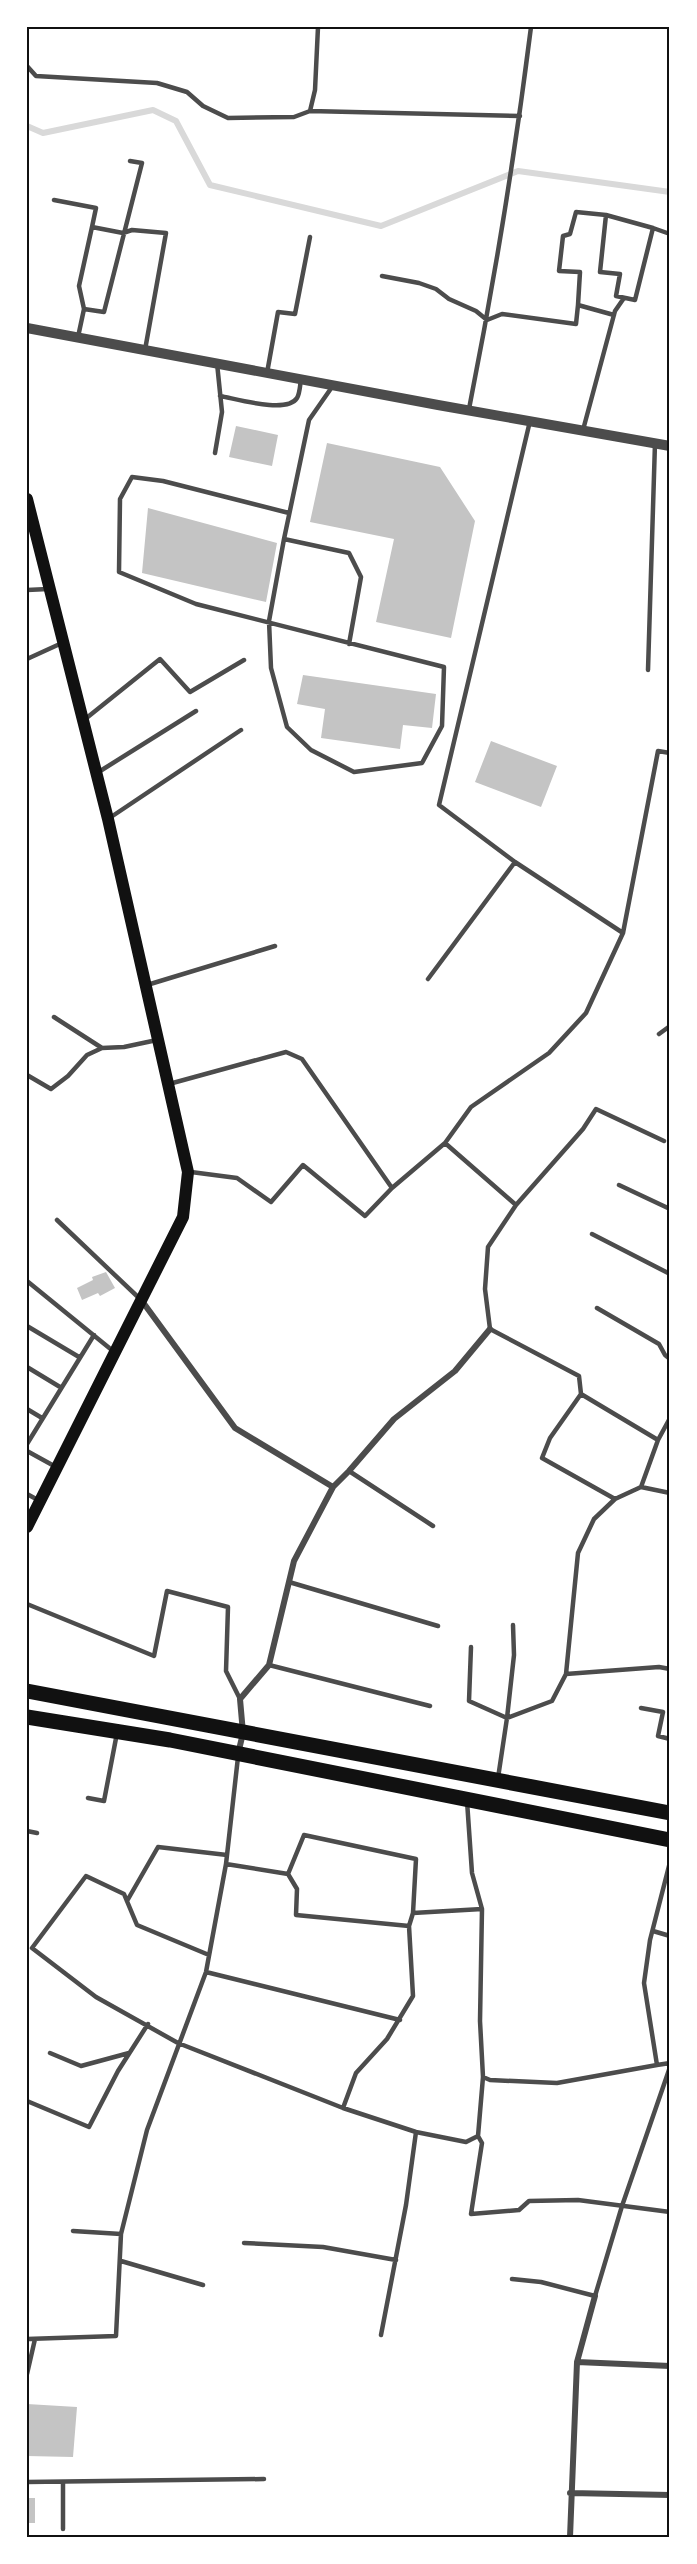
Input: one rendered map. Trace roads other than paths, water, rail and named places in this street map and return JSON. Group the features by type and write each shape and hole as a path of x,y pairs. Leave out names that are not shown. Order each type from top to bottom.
{"main road":[{"path":"27,499 97,773 188,1172 183,1217 27,1527"},
{"path":"27,1692 670,1813"},
{"path":"27,1717 238,1754 670,1840"}],"street":[{"path":"27,328 469,411 670,446"},
{"path":"141,1300 235,1428 333,1487"},
{"path":"238,1754 243,1733 240,1699 269,1665 294,1561 333,1487 394,1419 455,1371 490,1329"},
{"path":"570,2537 577,2362 595,2296"},
{"path":"577,2362 670,2366"},
{"path":"570,2493 670,2495"}],"lane":[{"path":"310,111 315,90 318,27"},
{"path":"469,411 489,312 520,116 531,27"},
{"path":"27,66 36,76 157,83 187,92 203,106 228,118 294,117 310,111 520,116"},
{"path":"84,309 104,312 142,164 130,161"},
{"path":"54,200 96,208 79,286 84,309 78,337"},
{"path":"487,320 502,314 576,324 580,272 559,271 563,236 570,234 576,212 606,215 670,234"},
{"path":"606,215 600,272 620,274 616,296 635,300 653,228"},
{"path":"92,227 123,233 132,230 166,233 145,350"},
{"path":"267,373 278,312 295,314 310,237"},
{"path":"382,276 419,283 436,289 449,299 476,311 487,320"},
{"path":"583,430 614,315 624,298"},
{"path":"578,305 614,315"},
{"path":"215,453 222,412 217,363"},
{"path":"220,396 281,407 297,397 301,379"},
{"path":"289,513 163,481 132,477 120,499 119,572 196,604 269,621 349,644 444,666 442,726 422,763 354,772 311,750 287,727 271,668 269,621 309,420 334,385"},
{"path":"530,421 439,805 515,862 623,933"},
{"path":"648,670 655,443"},
{"path":"284,539 349,553 361,577 349,644"},
{"path":"27,590 51,589"},
{"path":"27,659 64,642"},
{"path":"84,720 160,659 189,692 244,660"},
{"path":"97,773 196,711"},
{"path":"108,819 241,730"},
{"path":"188,1172 237,1178 271,1202 303,1165 365,1216 392,1188 445,1143 471,1107 549,1053 586,1013 623,933 658,751 670,753"},
{"path":"428,979 515,862"},
{"path":"147,985 275,946"},
{"path":"54,1017 102,1048"},
{"path":"659,1034 670,1026"},
{"path":"27,1084 29,1077 51,1089 68,1076 87,1055 102,1048 124,1047 157,1040"},
{"path":"169,1084 286,1052 302,1059 392,1188"},
{"path":"615,1499 542,1458 550,1438 581,1394 579,1376 490,1329 485,1289 488,1247 516,1205 583,1129 596,1108 664,1141"},
{"path":"445,1143 516,1205"},
{"path":"618,1185 670,1209"},
{"path":"57,1220 141,1300"},
{"path":"592,1234 670,1274"},
{"path":"27,1281 115,1353"},
{"path":"597,1308 659,1344 664,1356 670,1359"},
{"path":"27,1326 79,1358"},
{"path":"27,1444 94,1335"},
{"path":"27,1368 60,1387"},
{"path":"581,1394 658,1440"},
{"path":"27,1409 42,1418"},
{"path":"641,1487 658,1440 670,1418"},
{"path":"27,1451 56,1467"},
{"path":"349,1471 433,1526"},
{"path":"471,1647 469,1701 507,1718 552,1701 566,1674 578,1552 594,1519 615,1499 641,1487 670,1493"},
{"path":"27,1494 41,1501"},
{"path":"289,1582 438,1626"},
{"path":"27,1604 154,1656 167,1591 228,1607 226,1671 240,1699"},
{"path":"498,1780 514,1654 513,1625"},
{"path":"269,1665 430,1706"},
{"path":"566,1674 659,1667 670,1670"},
{"path":"640,1708 663,1712 658,1736 670,1739"},
{"path":"88,1798 104,1801 117,1731"},
{"path":"27,2339 116,2336 121,2234 147,2130 206,1972 226,1864 238,1754"},
{"path":"467,1798 472,1873 482,1909 480,2021 483,2077 478,2136 482,2144 471,2214 519,2210 529,2201 578,2200 670,2212"},
{"path":"27,1831 37,1833"},
{"path":"288,1874 304,1835 416,1859 413,1913 409,1926 413,1996 387,2039 356,2073 343,2108"},
{"path":"127,1901 158,1847 227,1855"},
{"path":"657,2065 644,1983 652,1931 670,1862"},
{"path":"226,1864 288,1874 297,1889 296,1915 409,1926"},
{"path":"209,1955 137,1925 124,1894 86,1876 29,1948 96,1997 148,2024 178,2043 343,2108 417,2132 466,2142 478,2136"},
{"path":"413,1913 482,1909"},
{"path":"652,1931 670,1936"},
{"path":"206,1972 400,2020"},
{"path":"27,2101 89,2127 129,2053 148,2024"},
{"path":"50,2053 81,2066 129,2053"},
{"path":"483,2077 490,2080 557,2083 657,2065 670,2065 622,2206 595,2296 541,2282 512,2279"},
{"path":"381,2335 417,2132"},
{"path":"74,2231 121,2234"},
{"path":"244,2243 323,2247 396,2260"},
{"path":"121,2260 203,2284"},
{"path":"27,2374 34,2339"},
{"path":"27,2482 264,2479"},
{"path":"63,2482 63,2529"}],"waterway":[{"path":"27,126 43,133 153,110 176,121 210,185 381,226 518,171 670,192"}]}
